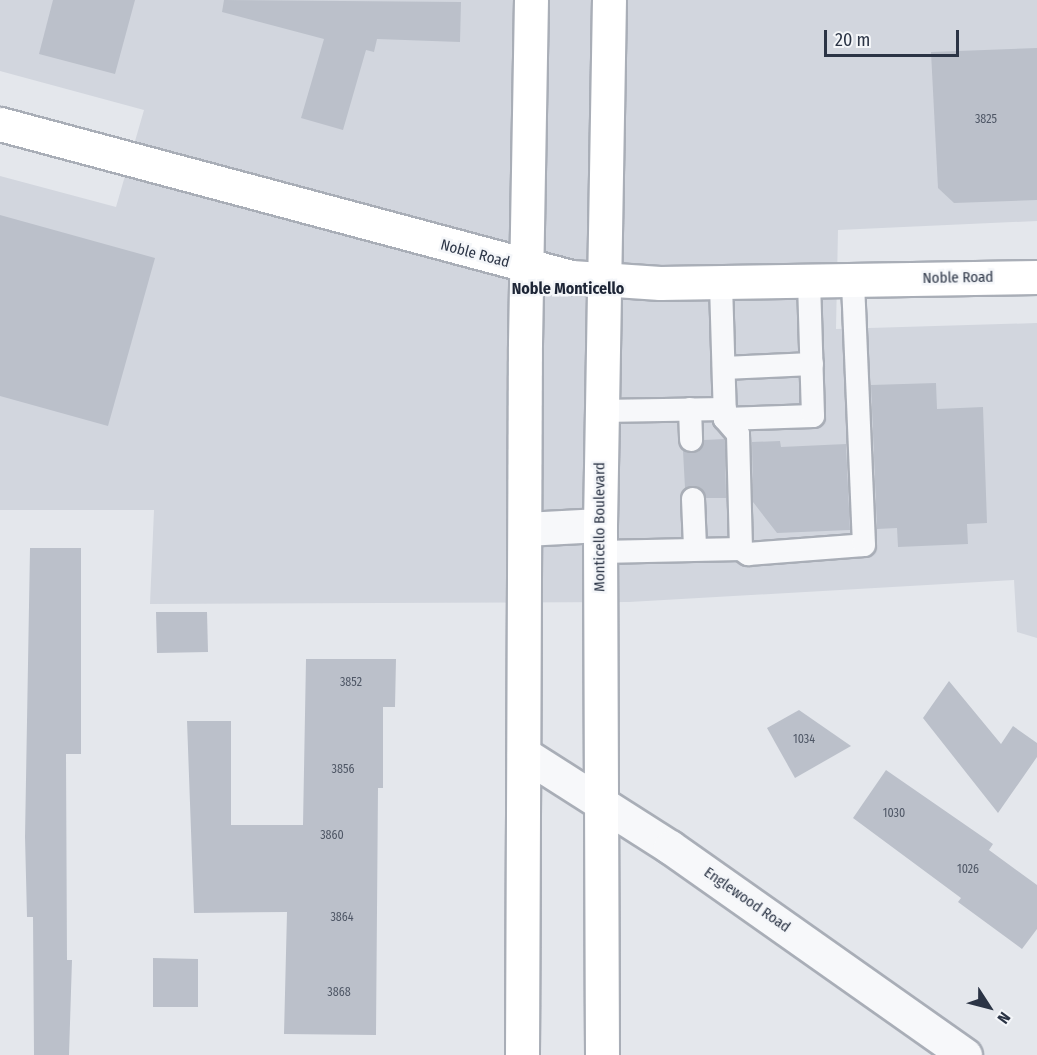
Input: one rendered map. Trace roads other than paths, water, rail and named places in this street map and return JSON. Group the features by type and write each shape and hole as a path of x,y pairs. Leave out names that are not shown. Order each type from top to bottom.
{"main road":[{"path":"522,1055 531,0"},
{"name":"Monticello Boulevard","path":"602,1055 600,539 609,0"},
{"name":"Noble Road","path":"0,124 529,269 605,281 1037,277"}],"street":[{"path":"525,528 600,539"},
{"name":"Englewood Road","path":"524,754 743,896 965,1055"}],"lane":[{"path":"600,539 741,549 748,554 864,545 853,279"},
{"path":"601,411 690,409 725,414 813,416 809,280"},
{"path":"721,281 725,414 738,434 741,549"},
{"path":"724,369 812,363"},
{"path":"690,409 691,440"},
{"path":"693,499 695,547"}],"district":[{"name":"Noble Monticello","path":"568,289"}]}
